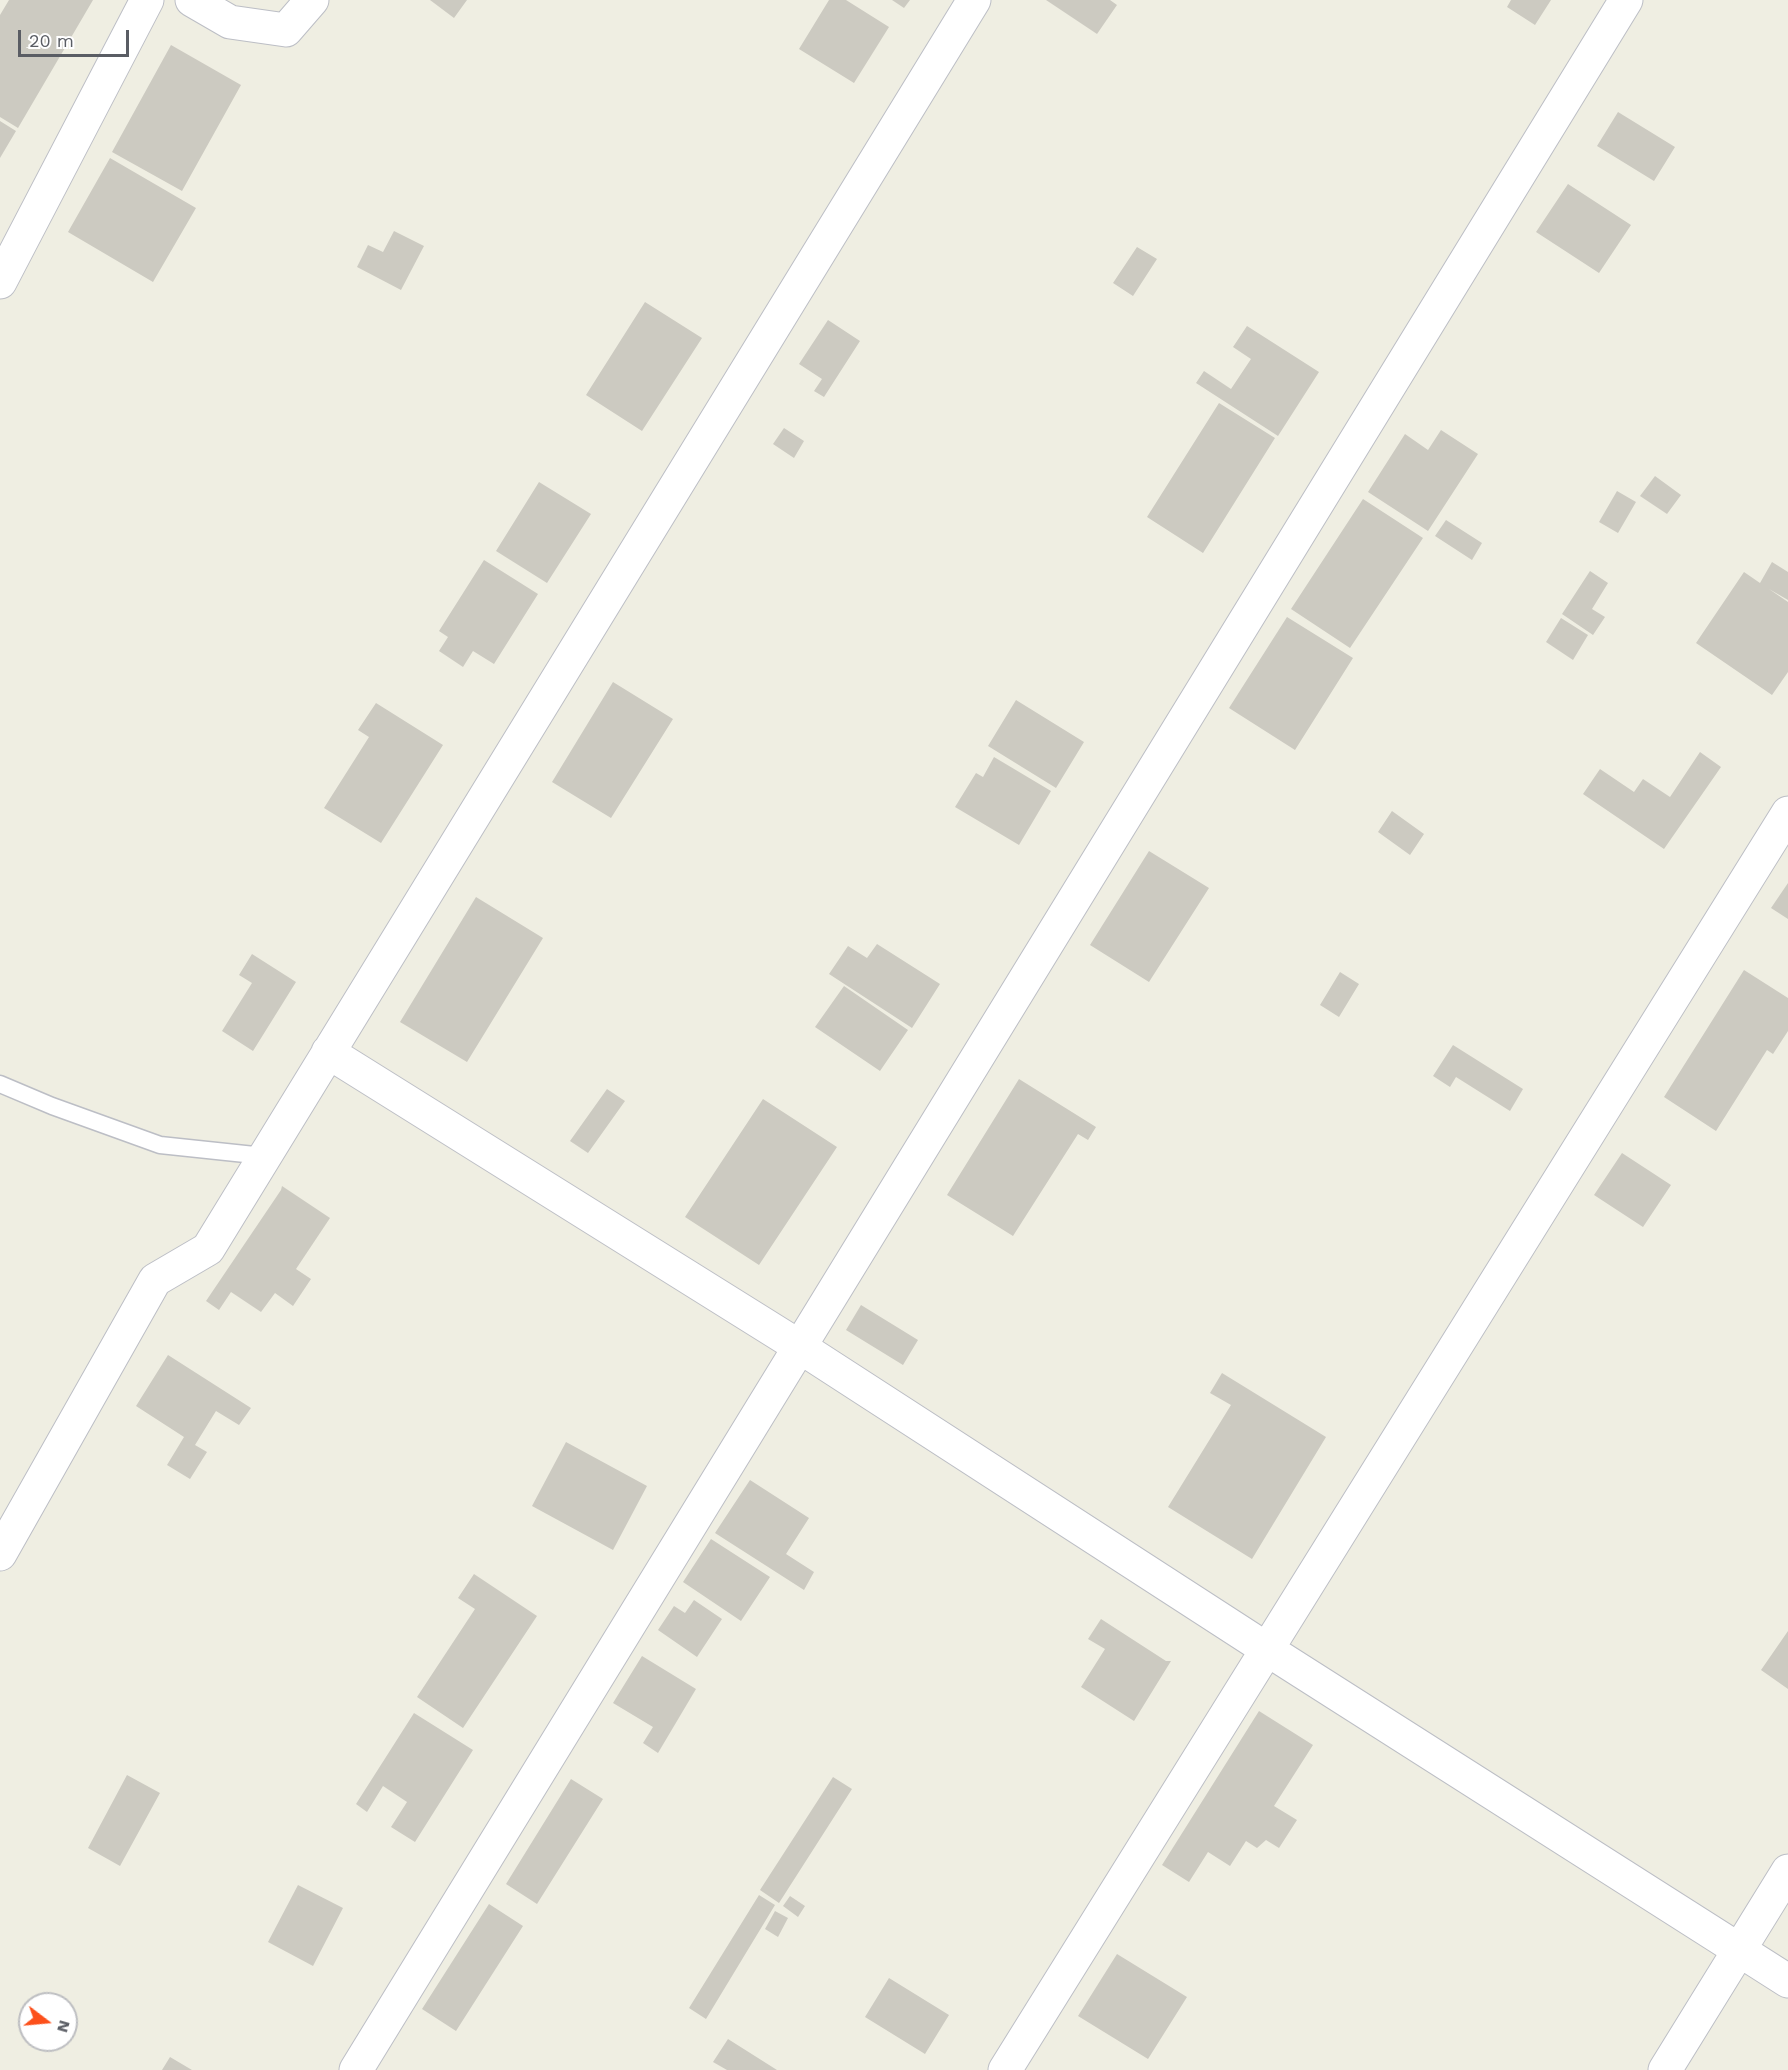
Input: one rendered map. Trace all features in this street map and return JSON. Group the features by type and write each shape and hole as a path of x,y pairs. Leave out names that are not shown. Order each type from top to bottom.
{"street":[{"path":"0,282 147,0"},
{"path":"192,0 230,22 286,30 312,0"},
{"path":"0,1554 155,1280 208,1249 974,0"},
{"path":"356,2070 1626,0"},
{"path":"1005,2070 1788,813"},
{"path":"328,1052 800,1347 1268,1650 1788,1981"},
{"path":"1665,2070 1788,1871"}],"lane":[{"path":"0,1084 52,1106 160,1145 264,1156"}],"building":[{"path":"9,0 93,0 18,128 0,117 0,15"},
{"path":"430,0 467,0 454,18"},
{"path":"829,0 846,0 889,27 854,83 799,49"},
{"path":"892,0 910,0 904,8"},
{"path":"1046,0 1110,0 1117,5 1097,34"},
{"path":"1511,0 1551,0 1535,25 1507,7"},
{"path":"171,45 241,85 182,191 112,152"},
{"path":"1618,112 1675,147 1654,181 1597,146"},
{"path":"0,121 16,131 0,158"},
{"path":"110,158 196,208 153,282 68,232"},
{"path":"1568,184 1631,225 1599,273 1536,232"},
{"path":"394,231 424,246 401,290 357,267 368,245 383,252"},
{"path":"1137,247 1157,259 1133,296 1113,283"},
{"path":"645,302 702,338 642,431 586,395"},
{"path":"828,320 860,341 824,397 814,391 822,379 799,364"},
{"path":"1247,326 1319,372 1278,436 1196,383 1204,371 1231,389 1251,359 1233,347"},
{"path":"1219,403 1275,438 1203,553 1147,517"},
{"path":"784,428 804,441 794,458 773,444"},
{"path":"1441,430 1478,454 1428,531 1368,492 1405,434 1428,450"},
{"path":"1655,476 1681,495 1667,514 1640,496"},
{"path":"539,482 591,514 547,583 496,551"},
{"path":"1617,491 1636,502 1618,533 1599,522"},
{"path":"1363,499 1423,538 1350,648 1291,609"},
{"path":"1446,520 1482,543 1472,560 1435,536"},
{"path":"484,560 538,594 494,664 473,651 463,667 439,651 448,637 439,631"},
{"path":"1772,562 1788,572 1788,600 1769,589 1788,602 1788,672 1772,695 1696,643 1744,572 1760,583"},
{"path":"1590,571 1608,583 1592,609 1605,617 1593,635 1562,614"},
{"path":"1287,617 1353,658 1295,750 1229,708"},
{"path":"1561,618 1588,635 1573,660 1546,642"},
{"path":"613,682 673,719 611,818 552,782"},
{"path":"1016,700 1084,742 1056,788 988,746"},
{"path":"376,703 443,745 381,843 324,808 369,737 358,730"},
{"path":"1700,752 1721,767 1664,849 1583,794 1600,769 1634,792 1643,779 1670,797"},
{"path":"994,757 1051,791 1019,845 955,807 976,773 983,777"},
{"path":"1392,811 1424,834 1410,855 1378,832"},
{"path":"1149,851 1209,888 1149,982 1090,945"},
{"path":"1788,883 1788,919 1771,908"},
{"path":"476,897 543,938 467,1062 400,1022"},
{"path":"877,944 940,984 912,1028 829,974 848,946 867,958"},
{"path":"252,954 296,982 253,1051 222,1031 252,983 239,975"},
{"path":"1744,970 1788,998 1788,1031 1773,1054 1767,1050 1716,1131 1664,1097"},
{"path":"1340,972 1359,984 1339,1017 1320,1005"},
{"path":"844,986 908,1030 880,1071 815,1027"},
{"path":"1453,1045 1523,1089 1510,1111 1456,1077 1450,1087 1433,1076"},
{"path":"1019,1079 1096,1127 1088,1140 1078,1134 1013,1236 947,1195"},
{"path":"607,1089 625,1101 588,1153 570,1141"},
{"path":"763,1099 837,1147 759,1265 685,1217"},
{"path":"1622,1153 1671,1185 1643,1227 1594,1195"},
{"path":"282,1186 330,1218 296,1269 311,1279 293,1306 275,1293 261,1312 231,1292 219,1310 206,1301"},
{"path":"861,1305 918,1340 903,1365 846,1330"},
{"path":"168,1355 251,1408 239,1425 216,1411 195,1445 207,1452 190,1479 167,1465 184,1437 136,1406"},
{"path":"1222,1373 1326,1437 1252,1559 1168,1507 1231,1405 1210,1393"},
{"path":"566,1442 647,1486 613,1550 532,1506"},
{"path":"750,1480 809,1518 786,1554 814,1572 804,1590 715,1533"},
{"path":"711,1539 770,1577 741,1621 683,1582"},
{"path":"474,1574 537,1616 463,1728 417,1697 475,1609 458,1598"},
{"path":"694,1600 722,1619 697,1657 658,1630 674,1606 685,1613"},
{"path":"1101,1619 1166,1661 1171,1661 1134,1721 1081,1687 1105,1649 1088,1639"},
{"path":"1788,1631 1788,1689 1761,1670"},
{"path":"642,1656 696,1689 658,1753 643,1743 653,1727 613,1703"},
{"path":"1259,1711 1313,1745 1274,1806 1297,1820 1279,1848 1266,1840 1257,1848 1246,1841 1230,1866 1208,1852 1189,1882 1162,1865"},
{"path":"414,1713 473,1750 415,1842 391,1827 407,1802 383,1786 367,1812 356,1804"},
{"path":"127,1775 160,1793 120,1866 88,1848"},
{"path":"833,1777 852,1789 779,1903 760,1890"},
{"path":"571,1779 603,1799 537,1904 506,1884"},
{"path":"298,1885 343,1908 313,1966 268,1942"},
{"path":"759,1895 775,1905 706,2019 689,2008"},
{"path":"790,1896 805,1906 798,1917 783,1906"},
{"path":"489,1904 523,1926 456,2031 422,2009"},
{"path":"775,1911 788,1918 778,1937 765,1929"},
{"path":"1117,1954 1187,1997 1148,2059 1078,2016"},
{"path":"889,1978 949,2015 925,2054 865,2017"},
{"path":"728,2039 777,2070 727,2070 713,2062"},
{"path":"170,2057 192,2070 162,2070"}]}
